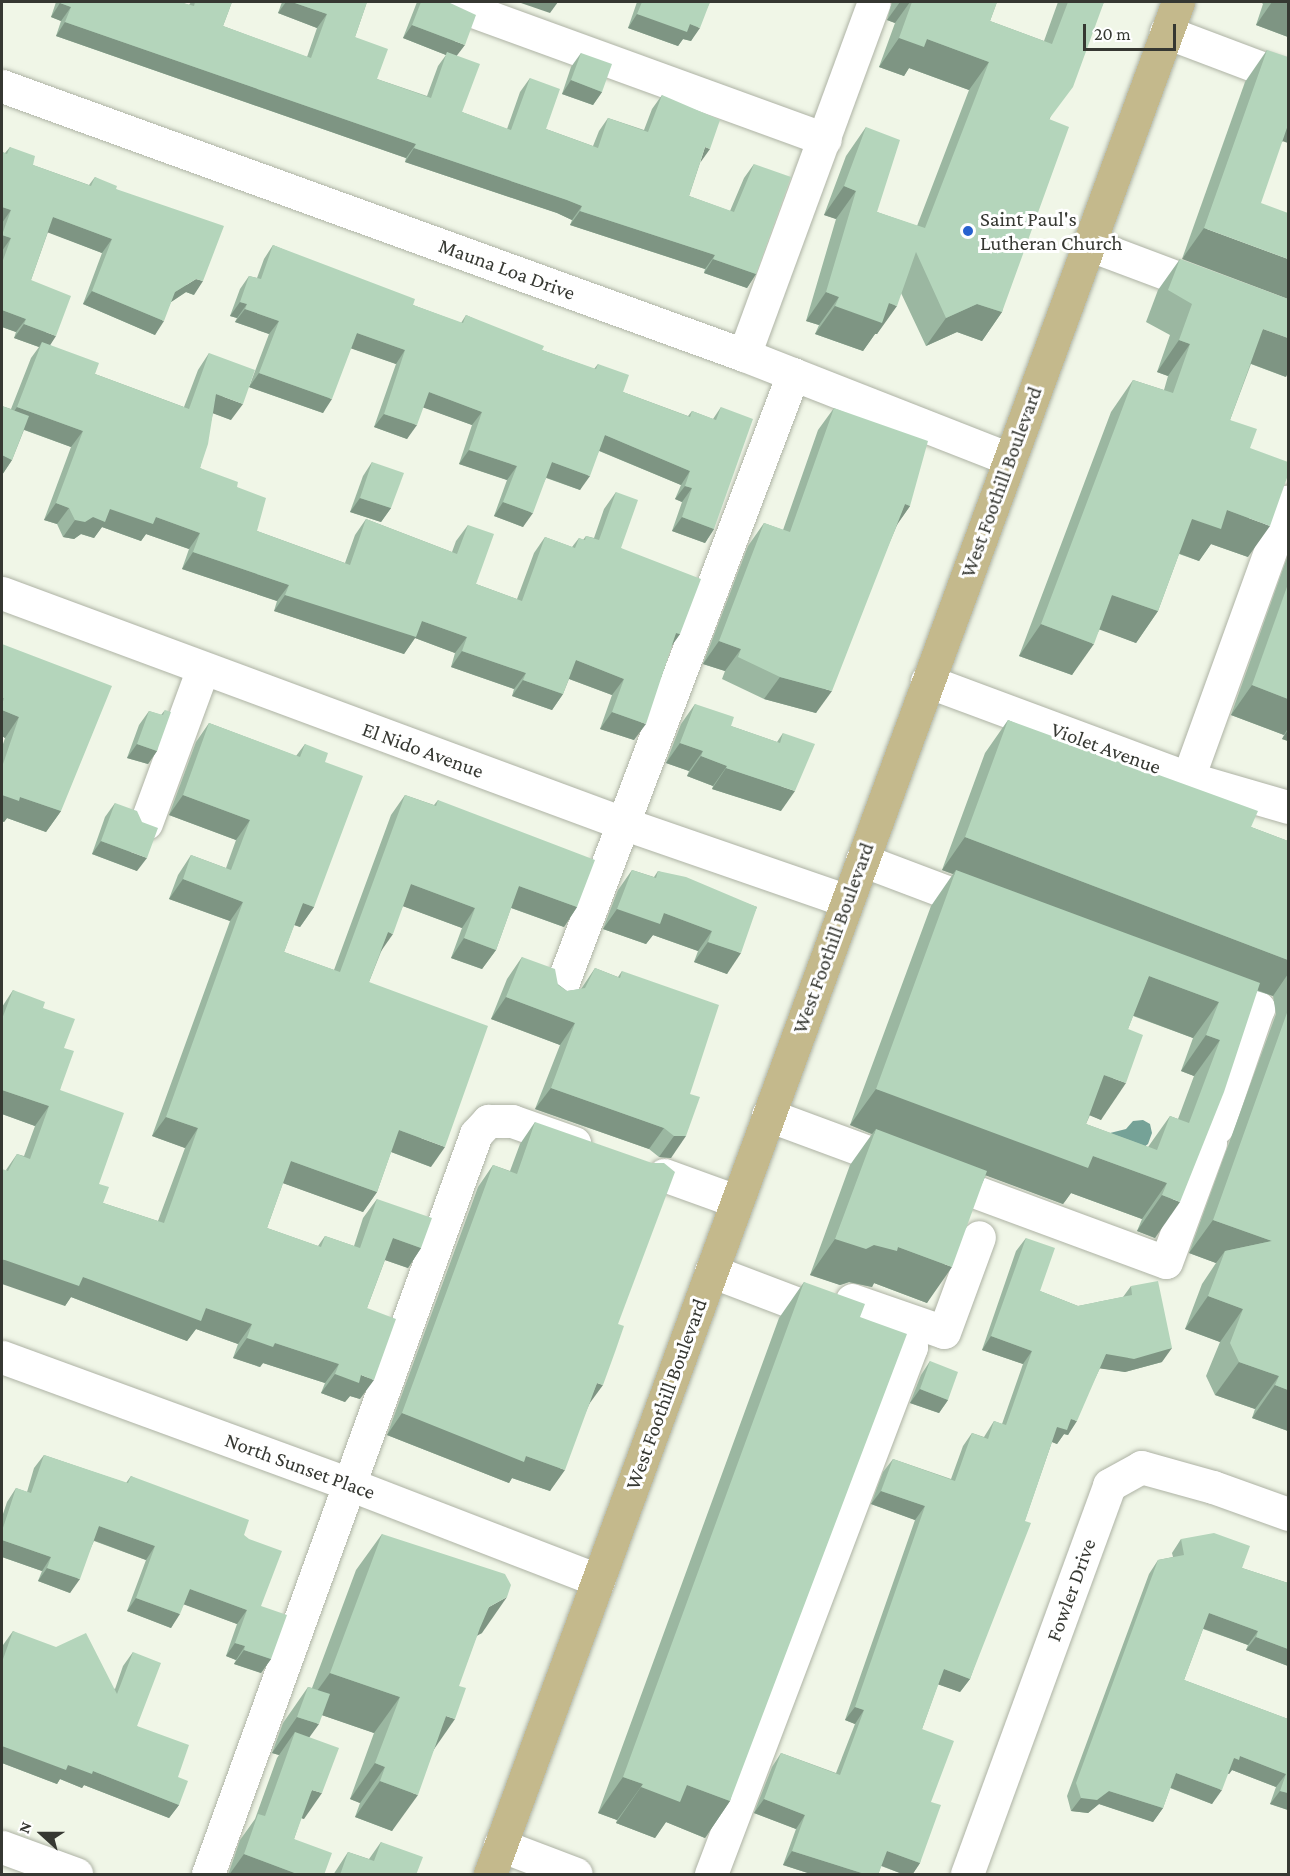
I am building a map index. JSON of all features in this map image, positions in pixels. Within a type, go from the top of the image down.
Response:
[{"type":"main road","name":"West Foothill Boulevard","points":[[495,1860],[1178,2]]},
{"type":"street","points":[[448,2],[825,139]]},
{"type":"street","points":[[744,355],[874,2]]},
{"type":"street","points":[[1166,32],[1288,78]]},
{"type":"street","name":"Mauna Loa Drive","points":[[2,86],[744,355],[1009,459]]},
{"type":"street","points":[[1088,244],[1288,319]]},
{"type":"street","points":[[558,995],[625,824],[793,374]]},
{"type":"street","points":[[1188,778],[1288,502]]},
{"type":"street","name":"El Nido Avenue","points":[[2,593],[625,824],[847,901]]},
{"type":"street","points":[[146,823],[203,668]]},
{"type":"street","name":"Violet Avenue","points":[[927,681],[1188,778],[1288,807]]},
{"type":"street","points":[[862,860],[1014,917]]},
{"type":"street","points":[[768,1115],[1166,1262],[1258,1008],[1181,979]]},
{"type":"street","points":[[208,1875],[476,1134],[488,1121],[512,1121],[599,1152]]},
{"type":"street","points":[[646,1168],[736,1202]]},
{"type":"street","points":[[714,1262],[944,1332],[979,1237]]},
{"type":"street","points":[[711,1875],[911,1347],[714,1262]]},
{"type":"street","name":"North Sunset Place","points":[[2,1357],[349,1484],[598,1580]]},
{"type":"street","name":"Fowler Drive","points":[[967,1875],[1109,1485],[1141,1467],[1213,1487],[1288,1514]]},
{"type":"street","points":[[2,1847],[76,1875]]},
{"type":"street","points":[[495,1860],[576,1875]]},
{"type":"water","points":[[1143,1120],[1150,1124],[1152,1133],[1148,1144],[1136,1153],[1106,1134],[1126,1129],[1133,1121]]},
{"type":"building","points":[[61,2],[180,2],[194,6],[195,2],[232,2],[223,26],[311,58],[327,14],[292,2],[367,2],[355,37],[388,49],[377,79],[431,98],[447,52],[480,64],[462,112],[511,130],[530,78],[560,89],[546,129],[598,148],[608,118],[648,132],[662,95],[720,120],[710,149],[705,147],[689,196],[734,212],[754,164],[791,177],[756,274],[713,259],[715,255],[580,211],[582,206],[567,200],[414,148],[416,144],[65,22],[71,7]]},
{"type":"building","points":[[421,2],[448,2],[476,15],[465,45],[412,25]]},
{"type":"building","points":[[642,2],[710,2],[700,28],[690,24],[687,32],[637,14]]},
{"type":"building","points":[[912,2],[997,2],[990,21],[1052,44],[1068,2],[1104,2],[1073,87],[1049,119],[1069,127],[1002,312],[977,304],[946,318],[916,252],[897,306],[889,303],[882,323],[835,306],[839,297],[826,292],[856,191],[844,186],[866,127],[900,140],[877,212],[925,228],[989,62],[927,39],[924,47],[899,38]]},
{"type":"building","points":[[1267,50],[1288,57],[1288,125],[1261,203],[1288,213],[1288,259],[1204,228]]},
{"type":"building","points":[[581,53],[612,64],[602,92],[571,80]]},
{"type":"building","points":[[10,147],[35,156],[33,165],[91,186],[95,177],[117,186],[116,189],[224,226],[203,281],[196,279],[175,292],[164,321],[92,291],[112,239],[53,217],[31,280],[71,296],[56,336],[24,324],[26,319],[2,310],[2,263],[11,238],[2,235],[11,210],[2,207],[2,152],[7,154]]},
{"type":"building","points":[[273,245],[415,299],[413,305],[463,323],[466,315],[544,346],[542,350],[596,369],[598,364],[629,375],[623,392],[690,417],[692,411],[716,420],[721,407],[753,419],[714,529],[682,517],[692,488],[685,486],[690,471],[605,435],[590,476],[552,462],[533,513],[503,502],[517,466],[469,450],[482,412],[429,392],[417,425],[384,414],[405,350],[357,333],[332,399],[259,373],[279,321],[245,309],[247,304],[240,302],[249,276],[261,279]]},
{"type":"building","points":[[1180,259],[1288,299],[1288,338],[1263,329],[1230,420],[1257,429],[1250,448],[1288,462],[1288,475],[1270,526],[1227,510],[1221,529],[1192,519],[1158,611],[1112,595],[1094,644],[1041,624],[1133,380],[1173,393],[1190,344],[1179,340],[1192,304],[1168,290]]},
{"type":"building","points":[[42,342],[99,363],[95,374],[189,409],[209,353],[255,370],[243,404],[216,394],[208,444],[200,468],[238,482],[237,487],[266,498],[257,531],[350,565],[366,519],[457,554],[468,525],[494,534],[476,584],[522,601],[545,537],[575,548],[579,538],[585,540],[586,536],[599,540],[616,492],[638,500],[621,548],[701,579],[680,634],[676,633],[646,724],[612,712],[624,679],[576,660],[563,694],[523,680],[526,673],[462,651],[467,637],[422,621],[416,637],[285,595],[289,585],[193,552],[200,533],[156,517],[153,524],[110,509],[105,522],[93,517],[85,522],[75,520],[69,508],[56,503],[83,431],[17,407]]},
{"type":"building","points":[[2,406],[29,416],[12,460],[2,455]]},
{"type":"building","points":[[834,408],[928,441],[910,506],[905,504],[832,691],[780,677],[738,657],[741,649],[719,641],[764,523],[790,532]]},
{"type":"building","points":[[372,462],[404,473],[391,508],[360,498]]},
{"type":"building","points":[[1288,584],[1288,699],[1252,685]]},
{"type":"building","points":[[2,644],[112,686],[61,811],[20,797],[19,801],[2,795],[2,763],[19,717],[2,710],[4,698],[2,698]]},
{"type":"building","points":[[695,704],[734,717],[731,726],[780,743],[783,733],[815,744],[795,791],[726,768],[727,766],[701,756],[703,751],[680,743]]},
{"type":"building","points":[[165,710],[171,712],[157,751],[137,744],[149,711],[163,715]]},
{"type":"building","points":[[1008,720],[1258,811],[1251,827],[1288,841],[1288,960],[965,837]]},
{"type":"building","points":[[209,723],[300,757],[305,744],[328,753],[325,762],[363,776],[314,907],[303,903],[284,952],[340,972],[405,795],[436,806],[438,800],[595,860],[577,907],[519,886],[496,950],[464,938],[475,908],[411,884],[393,934],[388,932],[369,982],[488,1026],[445,1147],[399,1130],[377,1192],[291,1161],[267,1228],[321,1247],[325,1236],[360,1248],[377,1199],[432,1218],[421,1248],[393,1238],[367,1308],[396,1319],[374,1380],[361,1375],[359,1383],[335,1374],[339,1364],[275,1343],[273,1347],[247,1338],[252,1324],[206,1308],[201,1321],[83,1277],[79,1286],[2,1259],[2,1169],[8,1171],[17,1154],[30,1159],[49,1106],[2,1090],[2,1019],[13,990],[45,1002],[43,1008],[75,1019],[64,1048],[74,1051],[60,1090],[124,1113],[99,1184],[109,1187],[103,1203],[164,1223],[198,1128],[166,1117],[243,902],[183,879],[191,855],[231,870],[250,820],[183,795]]},
{"type":"building","points":[[115,803],[137,811],[142,822],[158,828],[147,858],[101,841]]},
{"type":"building","points":[[632,870],[656,878],[658,871],[686,877],[757,907],[741,953],[708,942],[712,931],[664,913],[660,924],[617,909]]},
{"type":"building","points":[[956,870],[1260,983],[1224,1092],[1180,1202],[1162,1195],[1167,1183],[1093,1156],[1088,1168],[876,1089]],"holes":[[[1149,976],[1219,1002],[1206,1035],[1220,1040],[1189,1123],[1170,1116],[1157,1150],[1086,1124],[1104,1075],[1126,1083],[1143,1035],[1128,1029]]]},
{"type":"building","points":[[522,957],[555,969],[558,985],[567,991],[585,988],[595,968],[620,978],[622,971],[719,1005],[690,1094],[700,1097],[686,1136],[674,1136],[664,1128],[551,1088],[575,1023],[506,997]]},
{"type":"building","points":[[1288,1010],[1288,1390],[1275,1385],[1279,1376],[1239,1362],[1230,1343],[1243,1309],[1208,1296],[1225,1251],[1272,1241],[1213,1220]]},
{"type":"building","points":[[535,1122],[652,1163],[664,1163],[675,1172],[618,1324],[624,1326],[603,1385],[597,1383],[565,1470],[526,1456],[524,1462],[402,1413],[493,1165],[517,1174]]},
{"type":"building","points":[[876,1129],[987,1171],[952,1267],[898,1247],[897,1251],[874,1245],[866,1249],[835,1239]]},
{"type":"building","points":[[1026,1238],[1055,1248],[1040,1291],[1078,1306],[1132,1295],[1131,1286],[1158,1281],[1172,1348],[1134,1359],[1106,1354],[1077,1421],[1071,1419],[1067,1430],[1057,1427],[1025,1521],[1031,1523],[970,1679],[944,1669],[922,1729],[954,1741],[931,1802],[941,1805],[920,1863],[887,1851],[878,1875],[868,1875],[792,1851],[805,1815],[764,1799],[781,1753],[840,1775],[864,1710],[855,1707],[925,1506],[881,1491],[893,1459],[955,1481],[972,1433],[988,1439],[994,1421],[1006,1425],[1032,1351],[991,1336]]},
{"type":"building","points":[[804,1282],[865,1304],[860,1317],[907,1334],[730,1801],[687,1785],[680,1802],[641,1787],[643,1784],[623,1777]]},
{"type":"building","points":[[930,1361],[958,1372],[948,1400],[920,1389]]},
{"type":"building","points":[[44,1455],[128,1483],[131,1476],[249,1520],[244,1535],[282,1551],[261,1606],[287,1615],[271,1659],[244,1650],[245,1646],[235,1643],[247,1610],[190,1589],[180,1614],[136,1598],[155,1546],[99,1526],[80,1579],[47,1568],[51,1557],[2,1540],[2,1531],[16,1488],[31,1493]]},
{"type":"building","points":[[1214,1533],[1250,1546],[1242,1568],[1288,1583],[1288,1649],[1256,1637],[1258,1631],[1209,1613],[1184,1680],[1288,1719],[1288,1793],[1280,1791],[1286,1774],[1240,1756],[1239,1760],[1234,1758],[1222,1790],[1176,1773],[1163,1808],[1109,1791],[1097,1800],[1081,1798],[1076,1783],[1158,1560],[1184,1555],[1181,1539]]},
{"type":"building","points":[[382,1534],[505,1574],[511,1585],[507,1597],[489,1607],[459,1686],[466,1688],[455,1719],[446,1716],[418,1795],[380,1781],[385,1767],[375,1763],[400,1697],[330,1673]]},
{"type":"building","points":[[13,1631],[56,1647],[86,1633],[117,1694],[133,1652],[161,1663],[137,1726],[189,1745],[178,1777],[188,1781],[179,1805],[93,1771],[92,1774],[68,1765],[66,1770],[2,1746],[2,1662]]},
{"type":"building","points":[[308,1687],[330,1694],[319,1724],[297,1717]]},
{"type":"building","points":[[295,1732],[339,1748],[322,1793],[312,1790],[294,1839],[332,1853],[324,1875],[300,1875],[244,1854],[258,1814],[265,1816]]},
{"type":"building","points":[[381,1842],[423,1857],[416,1875],[340,1875],[348,1852],[374,1861]]},
{"type":"place","name":"Saint Paul's Lutheran Church","points":[[968,231]]}]
